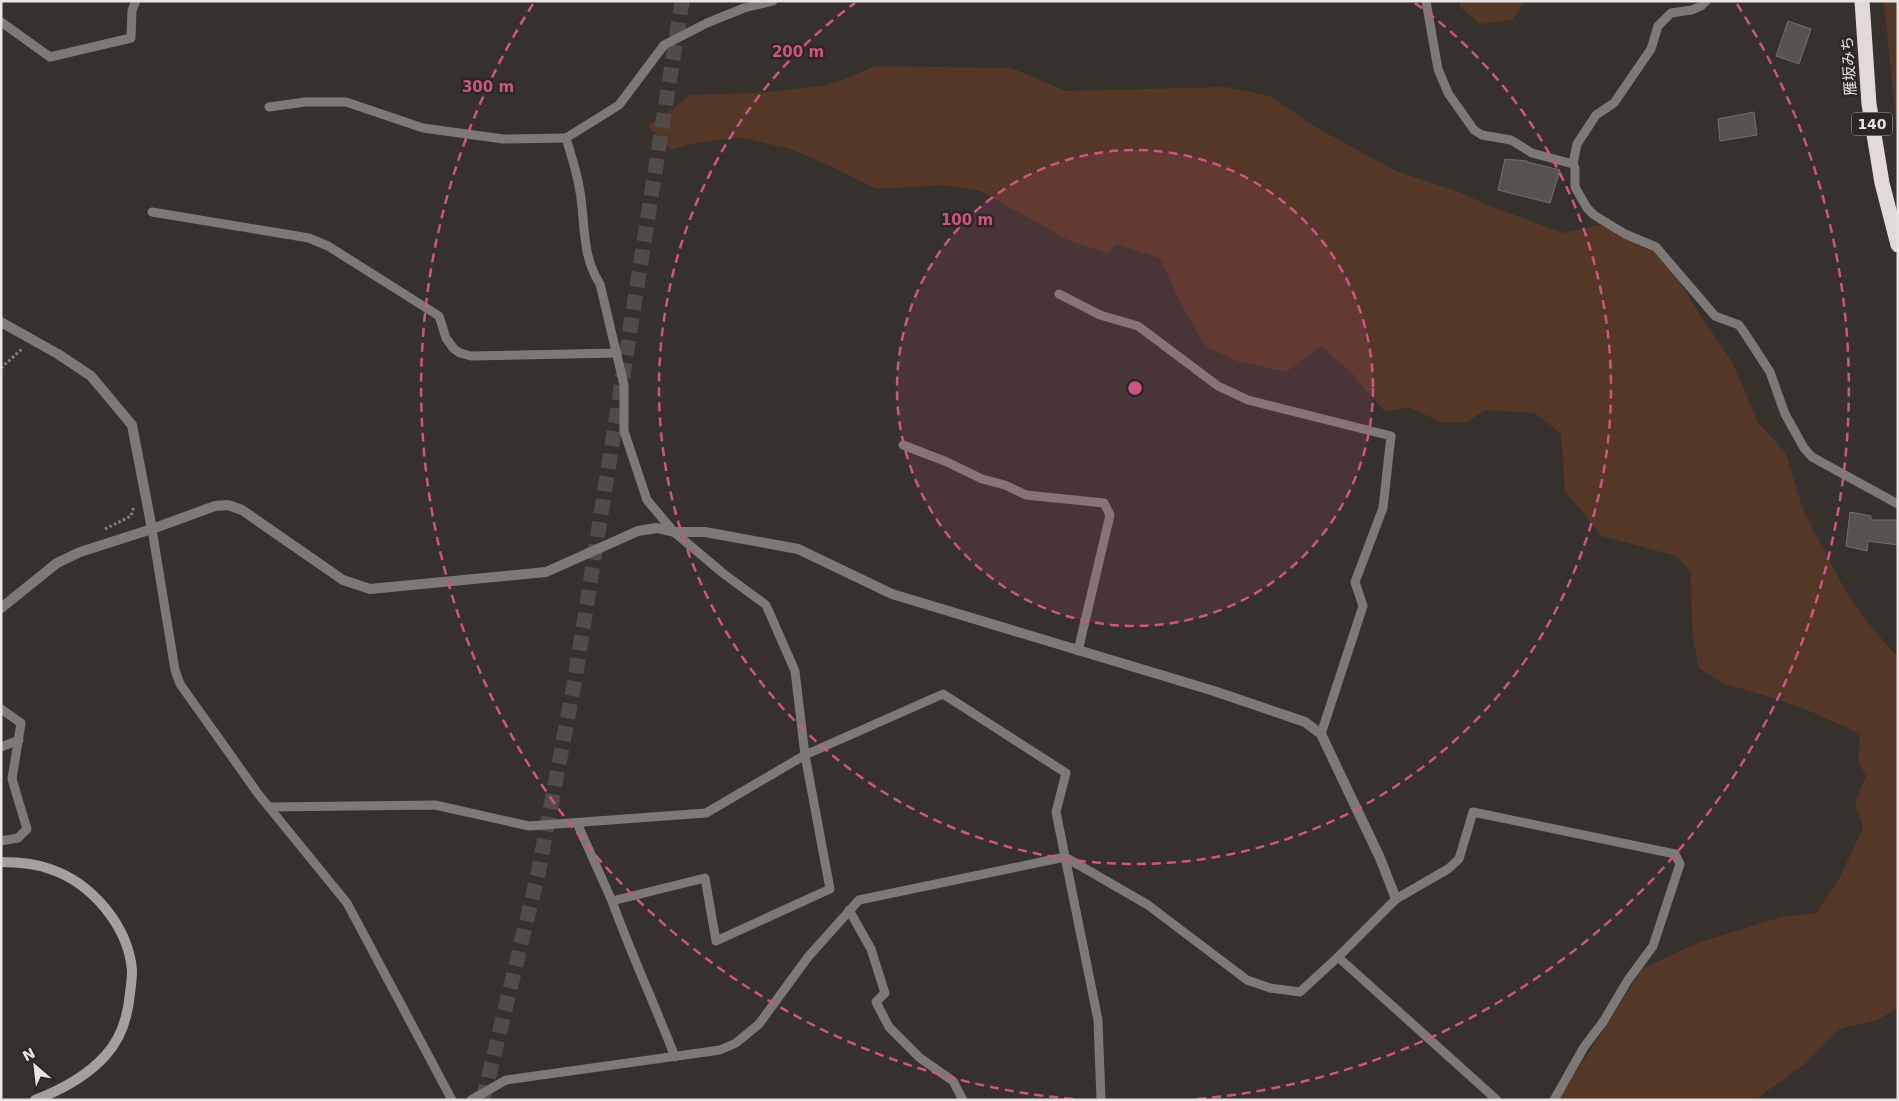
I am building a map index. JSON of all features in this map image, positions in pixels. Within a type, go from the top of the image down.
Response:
[{"type":"highway","name":"雁坂みち","points":[[1862,1],[1869,104],[1882,183],[1898,245]]},
{"type":"street","points":[[1,322],[58,354],[91,376],[132,425],[152,529]]},
{"type":"street","points":[[1,608],[57,563],[80,552],[215,506],[228,505],[242,510],[343,580],[370,589],[546,572],[638,531],[657,528],[674,532],[706,532],[798,549],[892,594],[1214,691],[1306,722],[1321,734],[1380,858],[1396,899]]},
{"type":"street","points":[[1,862],[26,862],[51,869],[70,878],[93,895],[111,915],[124,937],[132,970],[129,1007],[123,1028],[106,1055],[84,1075],[57,1091],[35,1100]]},
{"type":"lane","points":[[1,22],[50,57],[131,38],[132,10],[136,1]]},
{"type":"lane","points":[[268,107],[305,102],[346,102],[422,128],[503,139],[566,138],[619,105],[664,45],[707,23],[744,8],[773,1]]},
{"type":"lane","points":[[1426,1],[1441,77],[1448,93],[1474,130],[1482,135],[1511,140],[1532,153],[1574,166]]},
{"type":"lane","points":[[1706,1],[1701,6],[1692,10],[1670,13],[1658,26],[1651,49],[1614,103],[1596,115],[1577,144],[1574,166],[1575,187],[1587,208],[1594,215],[1625,234],[1656,247],[1715,316],[1739,325],[1770,372],[1785,414],[1804,448],[1812,457],[1898,504]]},
{"type":"lane","points":[[566,138],[580,187],[583,230],[593,273],[600,284],[624,385],[624,431],[647,500],[674,532],[724,574],[766,605],[795,671],[805,755],[830,889],[716,941],[705,878],[612,901]]},
{"type":"lane","points":[[152,212],[309,238],[328,246],[439,316],[446,338],[454,349],[460,353],[471,356],[616,353]]},
{"type":"lane","points":[[1058,294],[1100,315],[1138,326],[1218,386],[1248,400],[1391,436],[1383,508],[1355,582],[1363,606],[1321,734]]},
{"type":"lane","points":[[903,445],[947,462],[982,479],[1005,485],[1026,495],[1104,503],[1110,515],[1078,651]]},
{"type":"lane","points":[[152,529],[175,670],[180,684],[259,795],[347,904],[452,1100]]},
{"type":"lane","points":[[270,807],[435,805],[529,826],[706,813],[805,755],[943,694],[1066,773],[1056,812],[1098,1020],[1101,1100]]},
{"type":"lane","points":[[1,709],[21,723],[12,779],[27,830],[18,838],[1,841]]},
{"type":"lane","points":[[1,747],[19,740]]},
{"type":"lane","points":[[471,1100],[506,1080],[720,1050],[736,1043],[759,1024],[808,957],[859,900],[1065,857],[1148,905],[1247,980],[1270,988],[1300,992],[1396,899],[1448,870],[1459,859],[1473,812],[1675,854],[1680,864],[1653,946],[1628,980],[1603,1022],[1584,1047],[1554,1100]]},
{"type":"lane","points":[[577,823],[612,901],[632,955],[675,1057]]},
{"type":"lane","points":[[849,910],[871,949],[885,993],[876,1002],[888,1027],[920,1058],[952,1081],[963,1100]]},
{"type":"lane","points":[[1338,957],[1497,1100]]},
{"type":"path","points":[[1,368],[25,346],[17,342]]},
{"type":"path","points":[[97,533],[130,516],[134,499]]},
{"type":"shaded area","points":[[1460,1],[1525,1],[1512,20],[1480,24],[1460,7]]},
{"type":"shaded area","points":[[1884,1],[1898,1],[1898,136],[1897,131]]},
{"type":"shaded area","points":[[875,66],[1011,68],[1066,91],[1226,87],[1270,96],[1317,128],[1396,171],[1456,191],[1490,206],[1563,233],[1609,223],[1661,252],[1731,360],[1759,424],[1786,453],[1803,510],[1846,592],[1870,626],[1898,657],[1898,1007],[1878,1020],[1839,1029],[1806,1063],[1755,1100],[1556,1100],[1598,1039],[1642,969],[1697,943],[1782,917],[1816,913],[1839,879],[1863,828],[1855,802],[1866,776],[1858,761],[1860,734],[1812,712],[1774,698],[1722,683],[1699,668],[1693,639],[1690,571],[1676,556],[1602,536],[1565,491],[1561,434],[1535,413],[1484,410],[1466,423],[1441,422],[1408,407],[1385,412],[1351,372],[1321,346],[1286,372],[1237,361],[1205,346],[1182,306],[1160,258],[1116,244],[1108,253],[1072,242],[980,191],[946,185],[876,189],[791,149],[740,137],[691,144],[671,150],[648,126],[691,95],[757,93],[823,86],[848,78]]},
{"type":"building","points":[[1788,21],[1811,29],[1799,64],[1776,56]]},
{"type":"building","points":[[1754,112],[1757,135],[1720,141],[1718,119]]},
{"type":"building","points":[[1505,159],[1527,161],[1560,170],[1550,203],[1498,190]]},
{"type":"building","points":[[1850,512],[1871,516],[1871,520],[1898,520],[1898,545],[1868,541],[1867,551],[1846,546]]},
{"type":"tunnel","points":[[483,1100],[538,874],[575,679],[682,1]]}]
